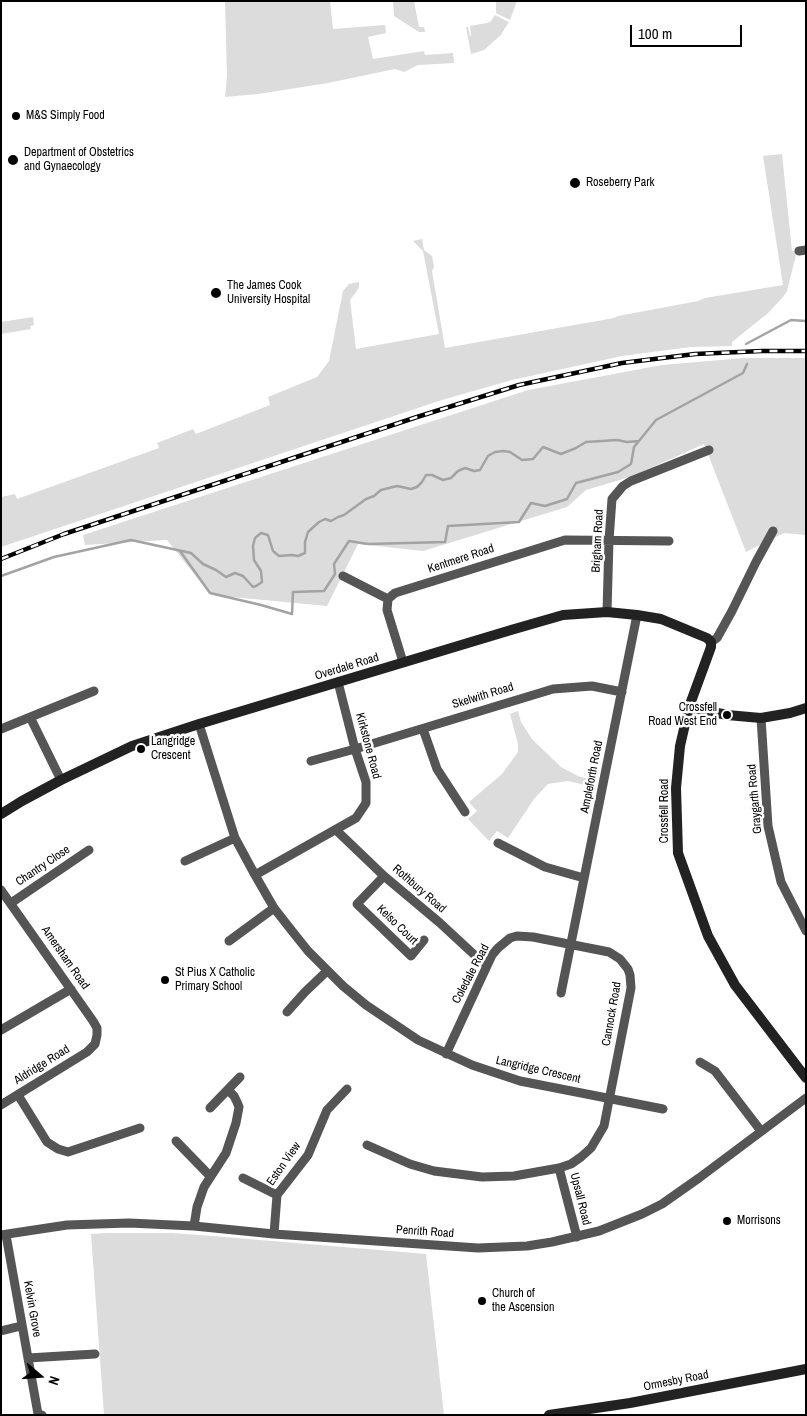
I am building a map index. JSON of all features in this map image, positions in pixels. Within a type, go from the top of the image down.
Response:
[{"type":"street","name":"Brigham Road","points":[[608,612],[609,540],[612,499],[623,486],[709,450]]},
{"type":"street","name":"Crossfell Road","points":[[773,531],[718,638],[711,642],[710,651],[689,707],[680,746],[676,788],[678,853],[708,936],[735,985],[806,1078]]},
{"type":"street","name":"Kentmere Road","points":[[388,599],[395,593],[566,540],[669,541]]},
{"type":"street","points":[[343,576],[388,599],[387,610],[403,662]]},
{"type":"street","name":"Overdale Road","points":[[1,814],[61,780],[132,746],[199,724],[563,615],[608,612],[661,619],[702,636],[711,642]]},
{"type":"street","name":"Ampleforth Road","points":[[561,993],[637,615]]},
{"type":"street","name":"Kirkstone Road","points":[[255,876],[356,818],[366,803],[366,782],[355,749],[338,682]]},
{"type":"street","name":"Skelwith Road","points":[[311,761],[553,689],[592,686],[622,692]]},
{"type":"street","points":[[1,729],[94,691]]},
{"type":"street","points":[[689,707],[727,715],[761,718],[806,708]]},
{"type":"street","points":[[30,717],[61,780]]},
{"type":"street","name":"Graygarth Road","points":[[761,718],[768,826],[781,882],[806,931]]},
{"type":"street","name":"Langridge Crescent","points":[[199,724],[235,838],[255,876],[274,908],[292,931],[327,971],[343,986],[366,1005],[418,1040],[472,1065],[520,1081],[663,1109]]},
{"type":"street","points":[[423,728],[437,769],[465,812]]},
{"type":"street","name":"Rothbury Road","points":[[336,830],[384,876],[487,965]]},
{"type":"street","points":[[184,862],[235,838]]},
{"type":"street","points":[[498,843],[545,867],[584,878]]},
{"type":"street","name":"Chantry Close","points":[[11,903],[90,850]]},
{"type":"street","name":"Kelso Court","points":[[384,876],[358,904],[411,956],[424,940]]},
{"type":"street","name":"Amersham Road","points":[[1,890],[93,1021],[98,1035],[95,1044]]},
{"type":"street","points":[[228,941],[274,908]]},
{"type":"street","name":"Coledale Road","points":[[446,1054],[487,965],[498,948],[510,938],[517,936],[571,944]]},
{"type":"street","name":"Cannock Road","points":[[367,1145],[410,1164],[434,1171],[482,1177],[514,1176],[559,1168],[570,1164],[592,1148],[604,1126],[632,988],[630,975],[616,955],[602,950],[571,944]]},
{"type":"street","points":[[288,1012],[327,971]]},
{"type":"street","points":[[1,1030],[71,989]]},
{"type":"street","name":"Aldridge Road","points":[[1,1105],[87,1052],[95,1044]]},
{"type":"street","points":[[700,1062],[715,1071],[760,1131]]},
{"type":"street","points":[[210,1108],[240,1077]]},
{"type":"street","name":"Eston View","points":[[274,1234],[277,1195],[308,1155],[327,1110],[347,1089]]},
{"type":"street","points":[[194,1226],[200,1197],[210,1176],[226,1153],[236,1123],[237,1102],[228,1090]]},
{"type":"street","points":[[18,1095],[47,1142],[58,1149],[68,1152],[140,1128]]},
{"type":"street","name":"Penrith Road","points":[[4,1235],[66,1225],[129,1223],[194,1226],[274,1234],[478,1248],[527,1246],[552,1242],[599,1231],[662,1204],[806,1098]]},
{"type":"street","points":[[176,1141],[210,1176]]},
{"type":"street","name":"Upsall Road","points":[[559,1168],[576,1236]]},
{"type":"street","points":[[243,1178],[277,1195]]},
{"type":"street","name":"Kelvin Grove","points":[[4,1235],[38,1414],[42,1415]]},
{"type":"street","points":[[1,1331],[21,1326]]},
{"type":"street","points":[[28,1358],[95,1354]]},
{"type":"street","name":"Ormesby Road","points":[[549,1415],[575,1413],[806,1369]]},
{"type":"shaded area","points":[[225,1],[330,1],[333,29],[385,25],[386,33],[368,37],[373,59],[424,51],[425,55],[453,53],[454,63],[418,65],[404,72],[395,69],[328,83],[225,97],[227,76]]},
{"type":"shaded area","points":[[393,1],[414,1],[419,27],[424,27],[425,32],[419,32],[394,16]]},
{"type":"shaded area","points":[[517,1],[510,20],[496,13],[496,2]]},
{"type":"shaded area","points":[[495,15],[509,22],[500,36],[484,50],[471,54],[466,27],[468,27],[471,36],[470,26],[487,23]]},
{"type":"shaded area","points":[[782,154],[792,251],[797,251],[787,291],[768,313],[732,342],[732,346],[691,347],[622,356],[512,380],[442,400],[1,547],[1,497],[15,494],[17,499],[159,448],[157,443],[193,429],[196,434],[270,405],[268,397],[317,377],[329,361],[343,291],[349,284],[359,282],[359,287],[350,300],[356,349],[439,334],[423,251],[413,241],[422,239],[424,250],[432,256],[434,267],[432,271],[445,348],[614,318],[705,298],[783,285],[763,156]]},
{"type":"shaded area","points":[[33,317],[34,325],[30,326],[31,329],[1,334],[1,322]]},
{"type":"shaded area","points":[[744,358],[806,358],[806,535],[784,533],[746,552],[704,444],[633,476],[586,490],[567,507],[423,551],[358,544],[327,606],[211,595],[167,540],[85,545],[83,535],[528,390],[662,365]]},
{"type":"shaded area","points":[[518,711],[521,722],[532,739],[561,767],[580,777],[591,779],[589,786],[568,781],[548,784],[534,799],[508,838],[497,831],[489,841],[468,819],[477,811],[469,802],[502,774],[518,752],[518,744],[510,714]]},
{"type":"shaded area","points":[[172,1233],[426,1254],[444,1415],[104,1415],[91,1234]]},
{"type":"waterway","points":[[746,344],[791,320],[806,321]]},
{"type":"waterway","points":[[180,551],[210,593],[292,614],[293,592],[324,591],[335,574],[334,564],[349,541],[368,544],[445,542],[448,526],[519,522],[531,503],[545,506],[567,499],[576,483],[618,472],[631,464],[634,447],[656,420],[743,373],[747,364]]},
{"type":"waterway","points":[[1,576],[54,557],[131,540],[191,553],[203,564],[226,577],[235,573],[243,576],[253,587],[262,582],[261,571],[254,560],[253,546],[255,538],[261,533],[268,535],[273,551],[279,556],[298,556],[305,553],[305,542],[308,532],[319,522],[325,519],[331,521],[344,515],[381,490],[397,486],[411,489],[417,487],[426,475],[432,475],[443,480],[451,478],[458,471],[465,468],[474,471],[480,470],[488,456],[495,452],[510,452],[522,460],[533,459],[543,447],[561,454],[586,442],[639,441]]},
{"type":"railway","points":[[1,559],[64,534],[519,385],[622,363],[695,354],[806,351]]},
{"type":"place","name":"M&S Simply Food","points":[[16,116]]},
{"type":"place","name":"Department of Obstetrics and Gynaecology","points":[[13,160]]},
{"type":"place","name":"Roseberry Park","points":[[575,183]]},
{"type":"place","name":"The James Cook University Hospital","points":[[216,293]]},
{"type":"place","name":"Crossfell Road West End","points":[[727,715]]},
{"type":"place","name":"Langridge Crescent","points":[[141,749]]},
{"type":"place","name":"St Pius X Catholic Primary School","points":[[165,980]]},
{"type":"place","name":"Morrisons","points":[[727,1221]]},
{"type":"place","name":"Church of the Ascension","points":[[482,1301]]}]
